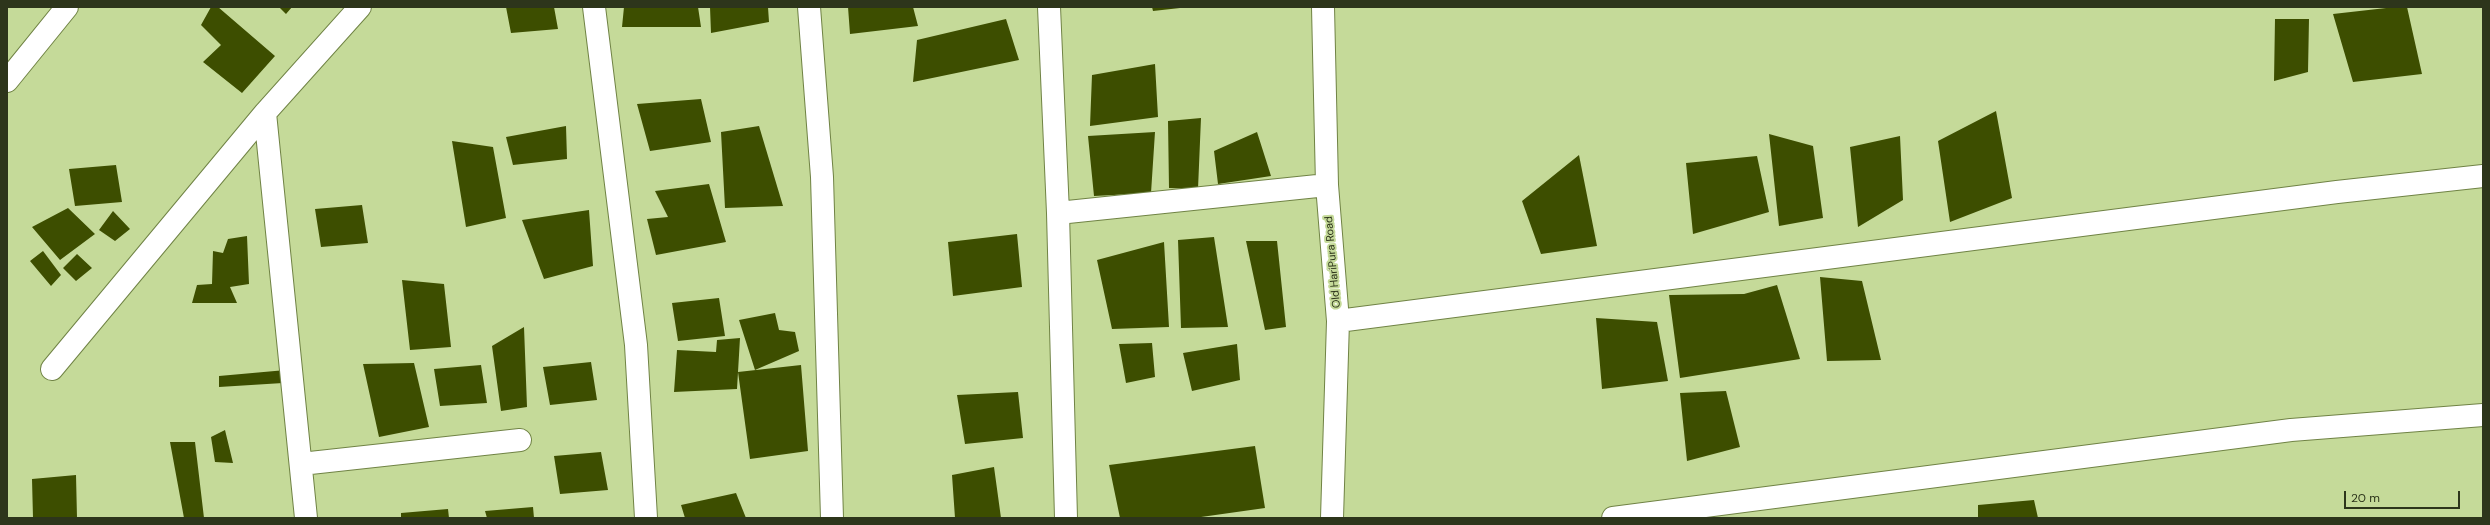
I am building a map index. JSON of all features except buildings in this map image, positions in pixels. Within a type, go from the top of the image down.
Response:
[{"type":"street","points":[[7,81],[67,7]]},
{"type":"street","points":[[52,369],[265,113],[360,7]]},
{"type":"street","points":[[594,7],[636,345],[646,518]]},
{"type":"street","points":[[809,7],[822,177],[832,518]]},
{"type":"street","points":[[1049,7],[1058,213],[1066,518]]},
{"type":"street","name":"Old HariPura Road","points":[[1323,7],[1327,185],[1338,322],[1332,518]]},
{"type":"street","points":[[265,113],[306,518]]},
{"type":"street","points":[[1338,322],[2298,197],[2483,176]]},
{"type":"street","points":[[1058,213],[1327,185]]},
{"type":"street","points":[[1613,518],[2291,430],[2483,416]]},
{"type":"street","points":[[301,464],[520,440]]}]
